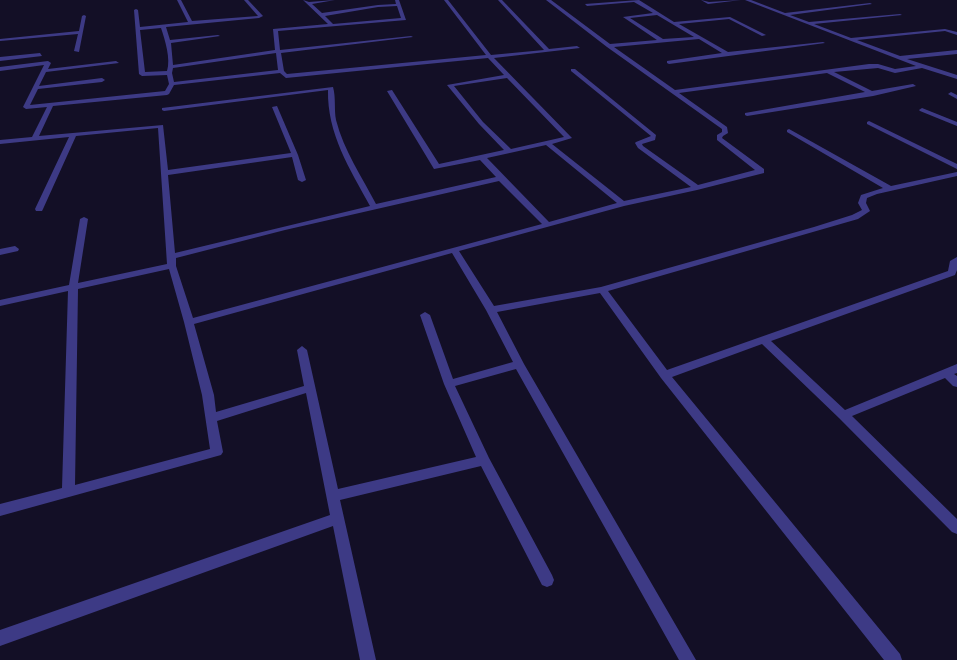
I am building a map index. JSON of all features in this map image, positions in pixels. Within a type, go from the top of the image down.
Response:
[{"type":"street","points":[[179,0],[191,23]]},
{"type":"street","points":[[138,29],[259,18],[261,16],[259,13],[247,0]]},
{"type":"street","points":[[306,2],[333,0]]},
{"type":"street","points":[[390,91],[437,167],[569,138],[490,57],[446,0]]},
{"type":"street","points":[[500,0],[548,51]]},
{"type":"street","points":[[189,322],[623,204],[697,188],[762,171],[719,139],[720,135],[725,133],[725,128],[609,46],[548,0]]},
{"type":"street","points":[[587,5],[635,0],[727,54]]},
{"type":"street","points":[[703,0],[708,2],[739,0]]},
{"type":"street","points":[[746,0],[900,58],[957,77]]},
{"type":"street","points":[[306,2],[332,25]]},
{"type":"street","points":[[321,15],[398,2],[404,19],[275,30],[280,51],[281,71],[286,76],[577,48]]},
{"type":"street","points":[[784,14],[870,4]]},
{"type":"street","points":[[846,7],[872,17]]},
{"type":"street","points":[[136,10],[142,74],[280,51],[411,37]]},
{"type":"street","points":[[659,14],[625,17],[662,41]]},
{"type":"street","points":[[807,23],[900,15]]},
{"type":"street","points":[[77,51],[84,16]]},
{"type":"street","points":[[674,23],[730,18],[764,35]]},
{"type":"street","points":[[0,510],[216,452],[208,395],[172,261],[164,173],[162,117],[167,93],[172,84],[168,42],[163,26]]},
{"type":"street","points":[[850,39],[946,30],[957,34]]},
{"type":"street","points":[[2,42],[81,32]]},
{"type":"street","points":[[168,42],[218,36]]},
{"type":"street","points":[[609,46],[699,38]]},
{"type":"street","points":[[668,62],[823,43]]},
{"type":"street","points":[[900,58],[957,52]]},
{"type":"street","points":[[0,59],[40,55]]},
{"type":"street","points":[[0,69],[48,63],[26,107],[167,93]]},
{"type":"street","points":[[43,71],[116,63]]},
{"type":"street","points":[[675,92],[827,71],[878,66],[895,71],[922,66]]},
{"type":"street","points":[[573,70],[654,136],[653,139],[638,143],[640,148],[697,188]]},
{"type":"street","points":[[172,84],[281,71]]},
{"type":"street","points":[[827,71],[874,94]]},
{"type":"street","points":[[508,76],[450,85],[481,123],[509,151]]},
{"type":"street","points":[[35,88],[102,80]]},
{"type":"street","points":[[747,114],[874,94],[913,86]]},
{"type":"street","points":[[0,142],[72,135],[162,117],[331,88],[331,102],[336,134],[374,207]]},
{"type":"street","points":[[35,138],[51,104]]},
{"type":"street","points":[[275,107],[295,155],[302,180]]},
{"type":"street","points":[[922,110],[957,124]]},
{"type":"street","points":[[869,123],[957,167]]},
{"type":"street","points":[[789,131],[889,188]]},
{"type":"street","points":[[39,210],[72,135]]},
{"type":"street","points":[[547,143],[623,204]]},
{"type":"street","points":[[164,173],[295,155]]},
{"type":"street","points":[[482,157],[548,225]]},
{"type":"street","points":[[491,310],[602,290],[845,220],[866,210],[862,203],[864,196],[889,188],[957,174]]},
{"type":"street","points":[[0,303],[73,288],[374,207],[501,178]]},
{"type":"street","points":[[68,492],[73,288],[84,219]]},
{"type":"street","points":[[0,252],[15,249]]},
{"type":"street","points":[[454,250],[491,310],[519,364],[688,660]]},
{"type":"street","points":[[666,375],[952,273],[954,262],[957,260]]},
{"type":"street","points":[[602,290],[666,375],[894,660]]},
{"type":"street","points":[[425,315],[449,384],[484,460],[547,580]]},
{"type":"street","points":[[763,340],[843,415],[957,528]]},
{"type":"street","points":[[302,350],[368,660]]},
{"type":"street","points":[[449,384],[519,364]]},
{"type":"street","points":[[843,415],[952,371],[957,383]]},
{"type":"street","points":[[211,418],[310,388]]},
{"type":"street","points":[[333,496],[484,460]]},
{"type":"street","points":[[0,638],[338,518]]}]
